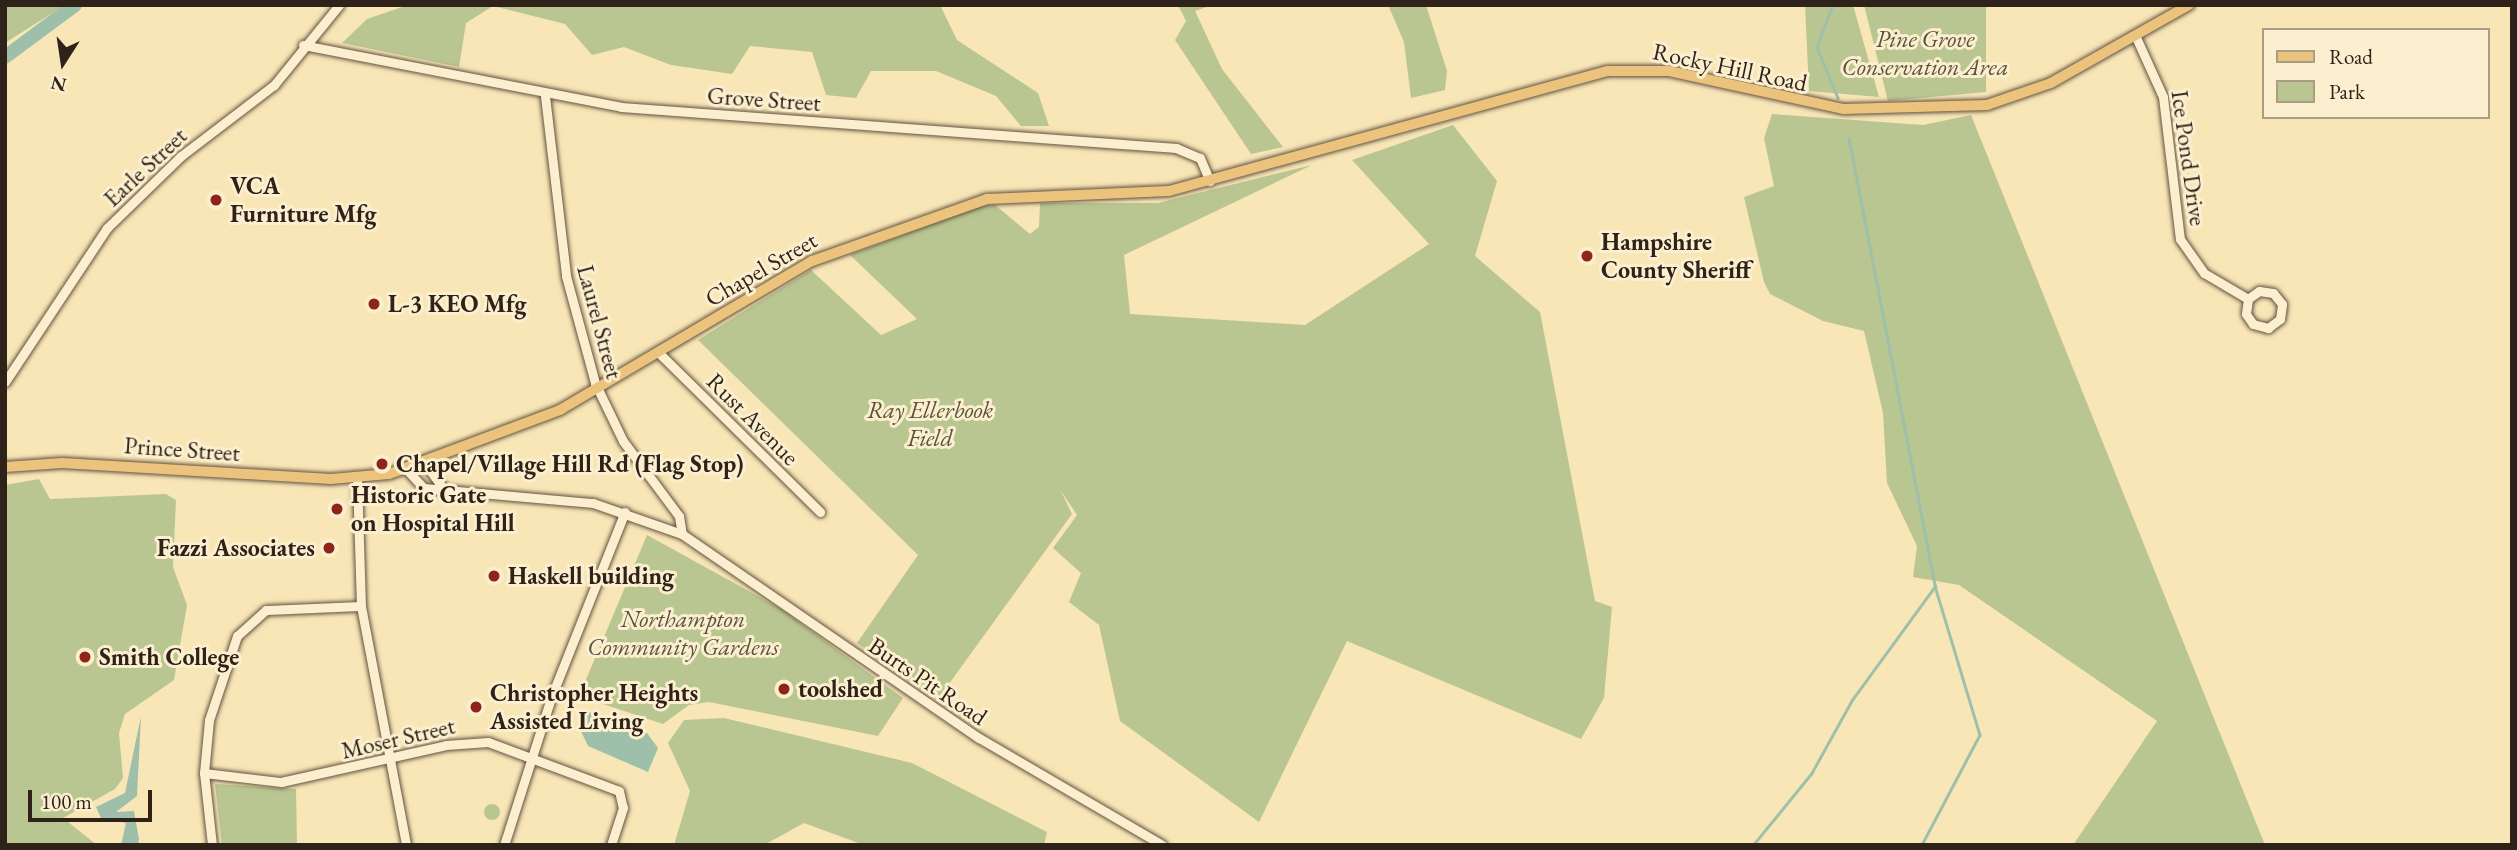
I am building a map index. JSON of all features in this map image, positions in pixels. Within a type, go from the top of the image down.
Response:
[{"type":"main road","name":"Rocky Hill Road","points":[[1210,181],[1608,71],[1669,71],[1821,107],[1939,110],[2025,95],[2189,5]]},
{"type":"main road","name":"Chapel Street","points":[[356,479],[406,469],[530,424],[597,391],[812,261],[974,202],[1025,193],[1157,192],[1210,181]]},
{"type":"main road","name":"Prince Street","points":[[5,467],[62,463],[356,479]]},
{"type":"street","name":"Earle Street","points":[[5,383],[107,229],[181,156],[274,85],[303,45],[339,5]]},
{"type":"street","name":"Ice Pond Drive","points":[[2135,36],[2163,97],[2180,239],[2204,273],[2248,299]]},
{"type":"street","name":"Grove Street","points":[[303,45],[545,96],[687,113],[1176,148],[1200,158],[1210,181]]},
{"type":"street","name":"Laurel Street","points":[[545,96],[566,276],[597,391],[662,495],[679,516],[682,534]]},
{"type":"street","points":[[2259,291],[2273,293],[2282,304],[2280,319],[2267,327],[2253,324],[2245,311],[2248,299],[2259,291]]},
{"type":"street","name":"Rust Avenue","points":[[660,354],[820,512]]},
{"type":"street","points":[[424,462],[443,488]]},
{"type":"street","points":[[406,469],[415,484],[625,512],[682,534]]},
{"type":"street","points":[[356,479],[361,606],[387,761],[406,845]]},
{"type":"street","points":[[503,845],[625,512]]},
{"type":"street","name":"Burts Pit Road","points":[[682,534],[979,738],[1162,845]]},
{"type":"street","points":[[212,845],[204,773],[217,688],[247,622],[285,607],[361,606]]},
{"type":"street","name":"Moser Street","points":[[204,773],[281,782],[475,741],[534,757],[619,791],[624,804],[611,845]]},
{"type":"green space","points":[[5,5],[65,5],[5,43]]},
{"type":"green space","points":[[408,5],[940,5],[957,40],[1038,93],[1049,126],[1021,126],[996,96],[936,71],[871,71],[856,98],[826,95],[812,52],[750,46],[732,74],[671,65],[624,47],[592,55],[565,24],[493,6],[466,23],[459,67],[342,43],[367,19]]},
{"type":"green space","points":[[1178,5],[1212,5],[1195,11],[1222,69],[1283,147],[1251,154],[1175,40],[1186,21]]},
{"type":"green space","points":[[1388,5],[1426,5],[1447,71],[1445,90],[1411,98],[1404,42]]},
{"type":"green space","points":[[1805,5],[1853,5],[1879,97],[1809,91]]},
{"type":"green space","name":"Pine Grove Conservation Area","points":[[1864,5],[1986,5],[1986,92],[1888,101]]},
{"type":"green space","points":[[1772,114],[1923,125],[1971,115],[2265,845],[2073,845],[2157,721],[1959,585],[1913,577],[1917,546],[1887,483],[1883,413],[1864,331],[1823,321],[1770,294],[1764,282],[1744,197],[1774,186],[1764,138]]},
{"type":"green space","name":"Ray Ellerbook Field","points":[[1453,125],[1497,181],[1475,256],[1540,312],[1595,601],[1612,607],[1604,698],[1581,739],[1347,641],[1259,822],[1120,721],[1099,625],[1069,602],[1081,573],[1053,548],[1077,515],[1061,491],[1072,514],[938,699],[857,643],[918,555],[698,340],[811,270],[881,335],[917,319],[850,255],[980,206],[995,205],[1030,234],[1039,227],[1040,203],[1158,203],[1312,165],[1124,255],[1130,314],[1305,325],[1429,244],[1352,160]]},
{"type":"green space","name":"Smith College","points":[[39,479],[50,499],[166,494],[176,500],[173,567],[187,605],[174,680],[125,714],[119,733],[123,778],[115,789],[63,818],[97,845],[5,845],[5,485]]},
{"type":"green space","name":"Northampton Community Gardens","points":[[647,535],[781,609],[903,698],[878,736],[709,702],[689,705],[663,724],[579,696]]},
{"type":"green space","points":[[724,718],[912,763],[1047,832],[1044,845],[864,845],[804,823],[764,845],[674,845],[690,791],[668,743],[684,720]]},
{"type":"green space","points":[[215,784],[296,789],[297,845],[222,845]]},
{"type":"green space","points":[[492,804],[498,806],[498,818],[492,820],[486,818],[484,812],[486,806]]},
{"type":"shaded area","points":[[587,711],[647,733],[658,748],[648,772],[588,746],[579,727]]},
{"type":"shaded area","points":[[141,716],[137,796],[116,812],[134,811],[139,839],[138,845],[121,845],[126,823],[101,818],[96,807],[125,793]]},
{"type":"waterway","points":[[5,57],[75,5]]},
{"type":"waterway","points":[[1833,5],[1817,47],[1838,98]]},
{"type":"waterway","points":[[1849,138],[1935,586],[1980,735],[1922,845]]},
{"type":"waterway","points":[[1753,845],[1811,774],[1852,700],[1935,586]]},
{"type":"place","name":"VCA Furniture Mfg","points":[[216,200]]},
{"type":"place","name":"Hampshire County Sheriff","points":[[1587,256]]},
{"type":"place","name":"L-3 KEO Mfg","points":[[374,304]]},
{"type":"place","name":"Chapel/Village Hill Rd (Flag Stop)","points":[[382,464]]},
{"type":"place","name":"Historic Gate on Hospital Hill","points":[[337,509]]},
{"type":"place","name":"Fazzi Associates","points":[[329,548]]},
{"type":"place","name":"Haskell building","points":[[494,576]]},
{"type":"place","name":"Smith College","points":[[85,657]]},
{"type":"place","name":"toolshed","points":[[784,689]]},
{"type":"place","name":"Christopher Heights Assisted Living","points":[[476,707]]}]
